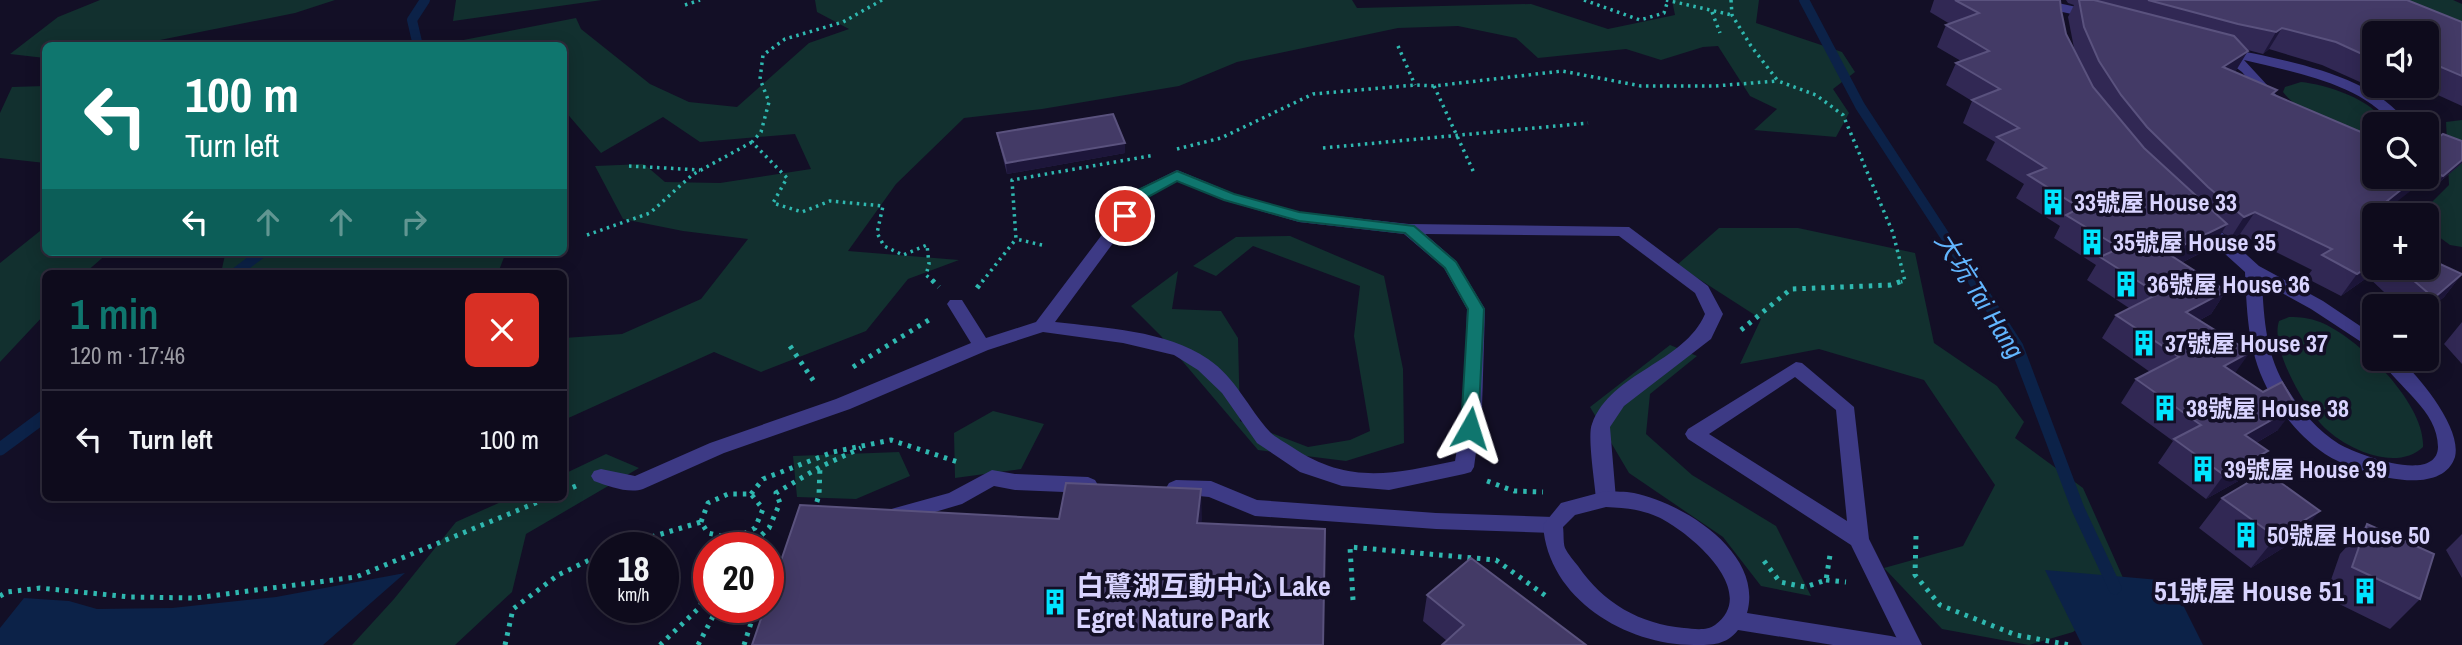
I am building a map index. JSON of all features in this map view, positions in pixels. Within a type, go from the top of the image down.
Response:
[{"type":"street","points":[[2059,24],[2058,3],[2111,19]]},
{"type":"street","points":[[2285,109],[2247,69],[2215,49],[2334,81],[2390,112]]},
{"type":"street","points":[[1042,326],[1141,194],[1177,176],[1229,197],[1299,217],[1409,229],[1623,231],[1702,290],[1714,314],[1705,335],[1617,401],[1600,426],[1606,499]]},
{"type":"street","points":[[2193,216],[2253,270],[2328,312],[2362,336]]},
{"type":"street","points":[[601,475],[636,484],[717,448],[843,404],[982,346],[1042,326],[1123,337],[1179,350],[1204,365],[1229,388],[1264,438],[1307,467],[1342,478],[1389,482],[1464,467],[1473,408],[1476,309],[1450,265],[1409,229]]},
{"type":"street","points":[[2253,270],[2255,323],[2260,346],[2283,397],[2302,425],[2319,441],[2342,455],[2369,466],[2395,472],[2418,473],[2437,468],[2446,457],[2447,444],[2437,419],[2422,394],[2400,371]]},
{"type":"street","points":[[956,304],[982,346]]},
{"type":"street","points":[[1859,539],[1695,434],[1796,368],[1845,407],[1859,539],[1911,645]]},
{"type":"street","points":[[869,521],[955,499],[992,478],[1015,482],[1107,486]]},
{"type":"street","points":[[1159,487],[1211,489],[1255,508],[1436,521],[1553,525],[1568,509],[1606,499],[1631,500],[1655,508],[1698,531],[1721,550],[1735,573],[1740,597],[1734,620],[1721,634],[1701,639],[1666,637],[1642,630],[1598,603],[1576,583],[1556,550],[1553,525]]},
{"type":"street","points":[[1734,620],[1891,645]]},
{"type":"path","points":[[685,5],[700,0]]},
{"type":"path","points":[[587,235],[650,213],[701,170],[752,142],[761,132],[769,102],[760,79],[763,55],[785,39],[843,22],[882,0]]},
{"type":"path","points":[[1584,0],[1640,20],[1664,13],[1667,0],[1732,15]]},
{"type":"path","points":[[1731,0],[1732,15],[1751,46],[1778,81]]},
{"type":"path","points":[[1712,11],[1720,33]]},
{"type":"path","points":[[1398,46],[1415,85]]},
{"type":"path","points":[[1171,150],[1221,138],[1313,94],[1415,85],[1434,86],[1562,71],[1641,86],[1715,86],[1778,81],[1816,95],[1843,115],[1893,233],[1905,281],[1891,285],[1791,289],[1735,336]]},
{"type":"path","points":[[1434,86],[1475,175]]},
{"type":"path","points":[[1323,148],[1588,123]]},
{"type":"path","points":[[752,142],[787,177],[773,203],[802,212],[830,201],[883,206],[877,233],[884,246],[903,255],[927,245],[929,264],[926,275],[956,304]]},
{"type":"path","points":[[848,370],[976,289],[1016,239],[1012,180],[1159,154]]},
{"type":"path","points":[[629,166],[701,170]]},
{"type":"path","points":[[1016,239],[1042,245]]},
{"type":"path","points":[[790,346],[815,383]]},
{"type":"path","points":[[804,388],[826,379]]},
{"type":"path","points":[[751,494],[763,480],[832,452],[891,440],[955,460],[992,478]]},
{"type":"path","points":[[765,532],[780,503],[776,492],[867,445]]},
{"type":"path","points":[[811,519],[819,495],[820,467]]},
{"type":"path","points":[[1464,467],[1497,488],[1525,493],[1544,492],[1554,488]]},
{"type":"path","points":[[701,522],[708,503],[728,494],[751,494],[764,509],[755,528],[747,532]]},
{"type":"path","points":[[0,596],[7,592],[40,588],[131,597],[195,598],[356,577],[540,501]]},
{"type":"path","points":[[701,522],[707,532]]},
{"type":"path","points":[[668,532],[701,522]]},
{"type":"path","points":[[1916,536],[1915,575],[1940,605],[2016,635],[2070,645]]},
{"type":"path","points":[[1760,556],[1780,582],[1805,587],[1826,580],[1832,542]]},
{"type":"path","points":[[1353,600],[1350,547],[1496,560],[1549,598]]},
{"type":"path","points":[[505,645],[513,609],[558,575],[588,561]]},
{"type":"path","points":[[660,645],[693,614]]},
{"type":"path","points":[[698,645],[710,623]]},
{"type":"path","points":[[744,645],[751,623]]},
{"type":"green space","points":[[100,0],[335,0],[295,13],[150,42],[42,42],[42,58],[10,54],[58,17]]},
{"type":"green space","points":[[456,0],[602,0],[453,21]]},
{"type":"green space","points":[[815,0],[1352,0],[1357,8],[1531,4],[1608,29],[1675,15],[1672,0],[1759,0],[1756,23],[1842,52],[1855,72],[1833,89],[1849,113],[1836,137],[1754,130],[1777,109],[1750,96],[1718,46],[1703,47],[1661,60],[1626,49],[1538,58],[1516,38],[1458,26],[1398,28],[1237,62],[1179,86],[1042,109],[964,118],[896,184],[848,251],[959,260],[908,279],[866,331],[761,372],[714,352],[567,419],[567,338],[622,334],[701,299],[748,239],[683,231],[623,219],[595,166],[644,164],[665,182],[720,183],[811,169],[795,134],[700,142],[663,117],[601,153],[567,113],[567,42],[453,42],[576,18],[581,29],[650,84],[689,102],[737,107],[809,43],[849,29],[817,12]]},
{"type":"green space","points":[[2387,0],[2453,0],[2462,4],[2462,31]]},
{"type":"green space","points":[[2301,82],[2323,86],[2348,95],[2376,112],[2362,112],[2362,132],[2353,131],[2300,107],[2283,92],[2285,87]]},
{"type":"green space","points":[[42,86],[42,163],[0,158],[0,113],[12,87]]},
{"type":"green space","points":[[2462,120],[2462,247],[2450,245],[2439,237],[2439,203],[2431,203],[2449,185],[2446,122]]},
{"type":"green space","points":[[1719,228],[1798,228],[1915,253],[1934,343],[1997,386],[2024,422],[2015,438],[2083,488],[2128,589],[2073,632],[2029,645],[1942,629],[1884,568],[1963,546],[1995,485],[1924,380],[1819,349],[1740,364],[1761,319],[1677,265]]},
{"type":"green space","points":[[42,229],[42,256],[104,256],[88,270],[42,270],[42,317],[0,362],[0,263]]},
{"type":"green space","points":[[1290,236],[1384,276],[1403,369],[1404,443],[1346,461],[1258,450],[1161,336],[1131,306],[1178,271],[1172,309],[1221,311],[1238,338],[1240,421],[1308,447],[1350,440],[1370,431],[1354,336],[1360,286],[1253,246],[1216,276],[1193,266],[1236,237]]},
{"type":"green space","points":[[225,256],[504,256],[499,270],[222,270]]},
{"type":"green space","points":[[2289,317],[2320,322],[2353,342],[2362,350],[2362,371],[2384,371],[2414,411],[2421,430],[2423,447],[2399,458],[2385,457],[2356,449],[2331,433],[2306,403],[2290,375],[2279,346],[2279,321]]},
{"type":"green space","points":[[1670,345],[1697,356],[1650,394],[1646,434],[1692,475],[1776,526],[1811,596],[1761,586],[1723,537],[1629,473],[1590,407]]},
{"type":"green space","points":[[993,411],[1044,424],[1021,469],[955,478],[954,433]]},
{"type":"green space","points":[[899,452],[910,476],[856,499],[797,497],[793,456]]},
{"type":"green space","points":[[606,454],[639,468],[526,534],[512,592],[455,645],[352,645],[394,599],[456,522],[503,501],[567,501],[567,473]]},
{"type":"water","points":[[2045,570],[2171,581],[2203,645],[2082,645]]},
{"type":"water","points":[[405,573],[323,645],[0,645],[0,628],[24,598],[69,601],[97,609],[172,608],[276,597]]},
{"type":"building","points":[[1955,0],[2060,0],[2066,34],[2093,87],[2144,148],[2227,224],[2167,253],[2226,291],[2186,312],[2250,352],[2224,366],[2263,392],[2282,382],[2296,406],[2245,435],[2268,451],[2224,475],[2174,439],[2201,425],[2136,379],[2179,357],[2116,315],[2158,294],[2100,257],[2120,248],[2066,215],[2080,208],[2028,175],[2046,168],[1997,137],[2019,128],[1972,100],[2000,89],[1956,63],[1989,51],[1946,25],[1979,13]]},
{"type":"building","points":[[2079,0],[2094,0],[2234,36],[2248,51],[2223,67],[2277,90],[2272,94],[2362,132],[2362,189],[2402,189],[2387,201],[2391,203],[2362,203],[2362,271],[2357,274],[2322,255],[2332,249],[2255,212],[2244,217],[2208,187],[2147,127],[2121,95],[2099,61],[2084,27]]},
{"type":"building","points":[[2148,0],[2407,0],[2462,22],[2462,76],[2439,66],[2439,21],[2362,21],[2362,54],[2336,42],[2282,28],[2276,32]]},
{"type":"building","points":[[1113,114],[1125,143],[1006,163],[997,133]]},
{"type":"building","points":[[2443,134],[2462,141],[2462,160],[2443,176],[2439,174],[2439,137]]},
{"type":"building","points":[[2439,263],[2462,274],[2439,294],[2429,294],[2413,280],[2439,280]]},
{"type":"building","points":[[2266,472],[2320,511],[2276,537],[2222,498]]},
{"type":"building","name":"白鷺湖互動中心 Lake Egret Nature Park","points":[[1066,483],[1201,489],[1197,523],[1325,529],[1323,645],[752,645],[760,623],[784,623],[784,552],[800,505],[1059,519]]},
{"type":"building","points":[[2367,524],[2434,554],[2420,599],[2352,567]]},
{"type":"building","points":[[1471,558],[1586,645],[1442,645],[1464,625],[1427,595]]},
{"type":"waterway","points":[[417,42],[412,20],[425,0]]},
{"type":"waterway","name":"大坑 Tai Hang","points":[[1804,0],[1860,106],[1975,282]]},
{"type":"waterway","points":[[239,270],[258,256]]},
{"type":"waterway","name":"大坑 Tai Hang","points":[[1974,280],[2017,347],[2078,509],[2115,588]]},
{"type":"waterway","points":[[0,449],[42,418]]},
{"type":"place","name":"33號屋 House 33","points":[[2053,202]]},
{"type":"place","name":"35號屋 House 35","points":[[2092,242]]},
{"type":"place","name":"36號屋 House 36","points":[[2126,284]]},
{"type":"place","name":"37號屋 House 37","points":[[2144,343]]},
{"type":"place","name":"38號屋 House 38","points":[[2165,408]]},
{"type":"place","name":"39號屋 House 39","points":[[2203,469]]},
{"type":"place","name":"50號屋 House 50","points":[[2246,535]]},
{"type":"place","name":"51號屋 House 51","points":[[2365,591]]},
{"type":"place","name":"白鷺湖互動中心 Lake Egret Nature Park","points":[[1055,602]]},
{"type":"route","points":[[1125,216],[1141,194],[1177,176],[1229,197],[1299,217],[1409,229],[1450,265],[1476,309],[1470,428]]}]
